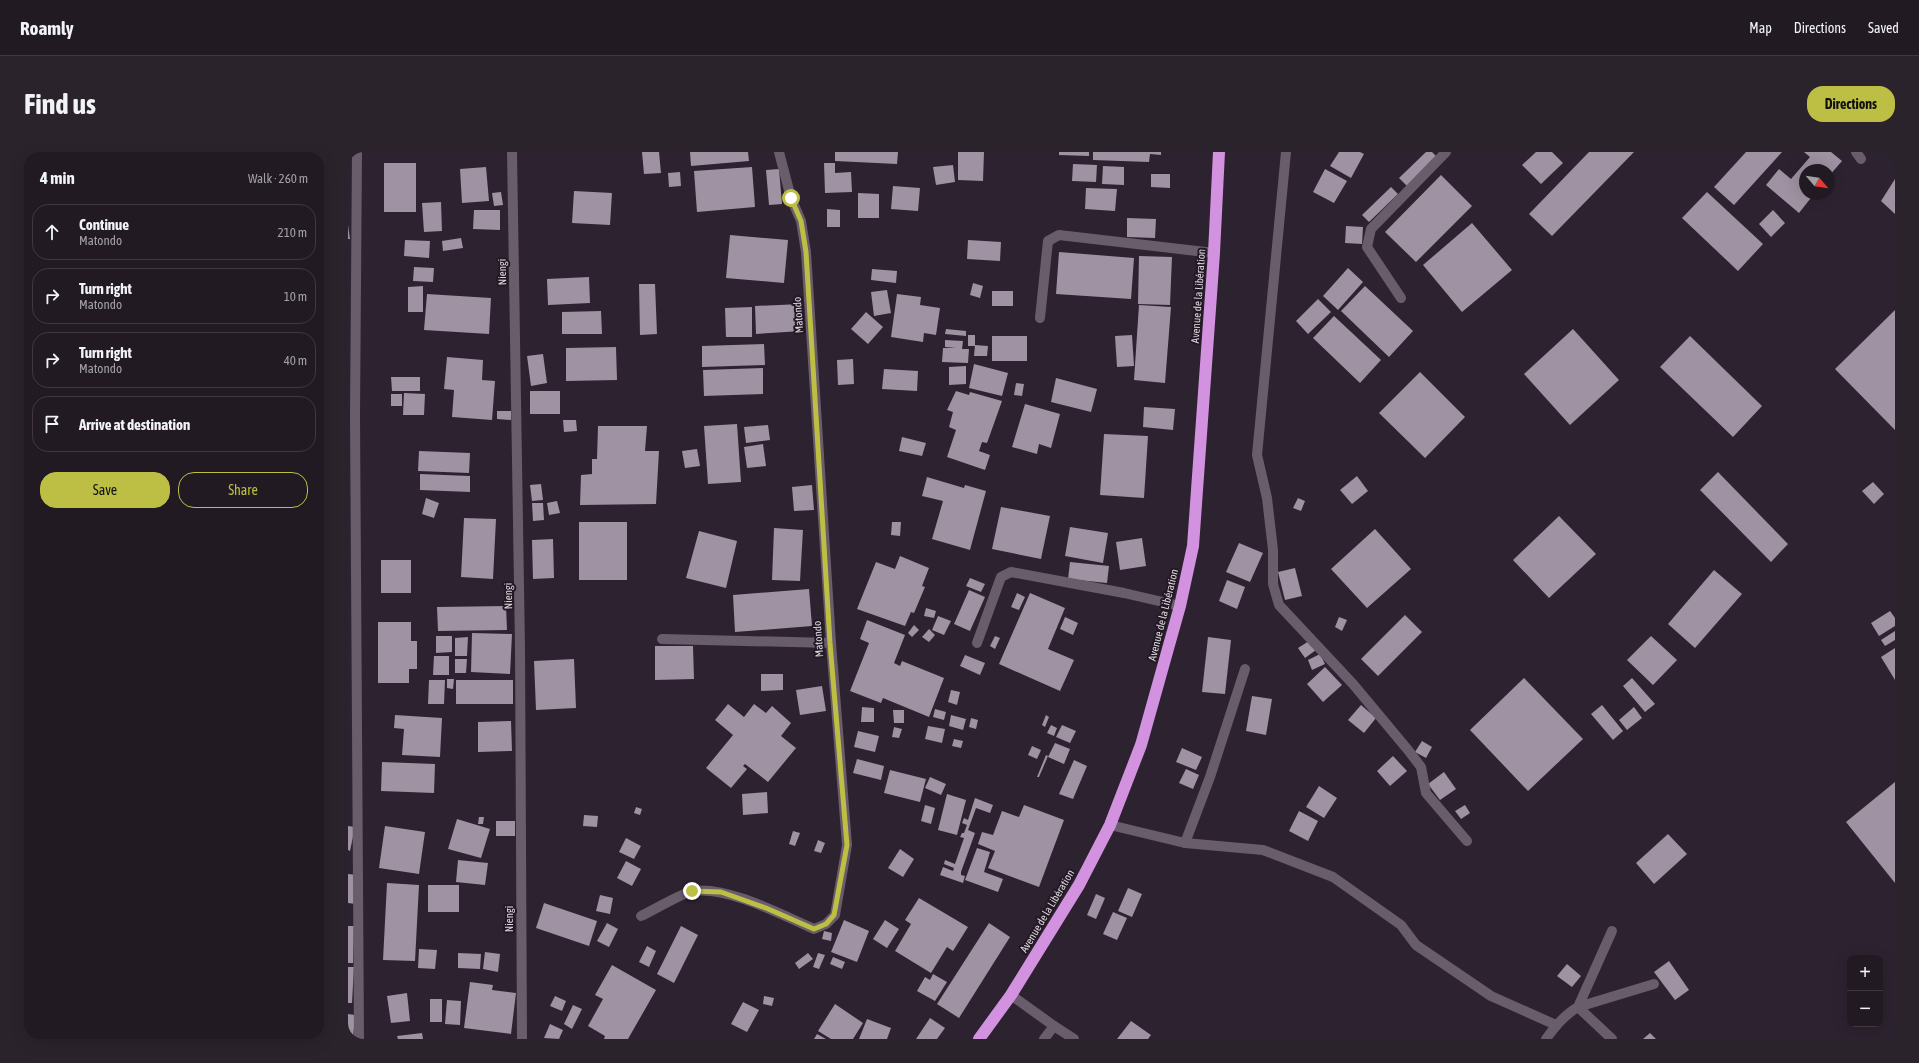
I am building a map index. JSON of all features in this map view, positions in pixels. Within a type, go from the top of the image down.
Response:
[{"type":"highway","name":"Avenue de la Libération","points":[[979,1039],[1011,995],[1079,885],[1110,825],[1141,745],[1180,606],[1192,546],[1214,253],[1219,152]]},
{"type":"street","points":[[357,152],[355,416],[359,1039]]},
{"type":"street","name":"Niengi","points":[[512,152],[520,655],[522,1039]]},
{"type":"street","name":"Matondo","points":[[641,916],[692,891],[721,892],[766,908],[814,929],[826,924],[834,915],[847,845],[830,643],[806,252],[801,221],[791,198],[779,152]]},
{"type":"street","points":[[1286,152],[1257,455],[1267,498],[1273,550],[1273,584],[1279,605],[1353,684],[1421,767],[1426,793],[1467,841]]},
{"type":"street","points":[[1401,298],[1367,248],[1371,229],[1446,152]]},
{"type":"street","points":[[1040,318],[1048,241],[1059,235],[1214,253]]},
{"type":"street","points":[[977,643],[1001,577],[1011,572],[1124,593],[1180,606]]},
{"type":"street","points":[[662,639],[830,643]]},
{"type":"street","points":[[1185,843],[1210,777],[1245,669]]},
{"type":"street","points":[[1110,825],[1185,843],[1263,850],[1333,877],[1401,925],[1416,946],[1491,996],[1556,1025]]},
{"type":"street","points":[[1578,1007],[1612,931]]},
{"type":"street","points":[[1546,1039],[1556,1025],[1569,1012],[1578,1007],[1654,984]]},
{"type":"street","points":[[1011,995],[1074,1039]]},
{"type":"street","points":[[1578,1007],[1612,1039]]},
{"type":"street","points":[[1044,1039],[1054,1026]]},
{"type":"building","points":[[642,152],[659,152],[661,173],[644,174]]},
{"type":"building","points":[[690,152],[748,152],[749,161],[691,166]]},
{"type":"building","points":[[835,152],[898,152],[897,164],[835,161]]},
{"type":"building","points":[[958,152],[984,152],[983,181],[958,180]]},
{"type":"building","points":[[1059,152],[1089,152],[1089,156],[1059,155]]},
{"type":"building","points":[[1093,152],[1161,152],[1161,155],[1150,154],[1149,162],[1093,160]]},
{"type":"building","points":[[1339,152],[1360,152],[1364,154],[1351,178],[1330,166]]},
{"type":"building","points":[[1426,152],[1432,152],[1437,157],[1407,186],[1399,178]]},
{"type":"building","points":[[1536,152],[1552,152],[1563,163],[1541,184],[1522,165]]},
{"type":"building","points":[[1589,152],[1634,152],[1552,236],[1529,214]]},
{"type":"building","points":[[1746,152],[1782,152],[1734,205],[1714,187]]},
{"type":"building","points":[[1804,152],[1831,152],[1842,161],[1835,169],[1835,164],[1804,164],[1810,157]]},
{"type":"building","points":[[384,163],[416,163],[416,212],[384,212]]},
{"type":"building","points":[[824,163],[835,163],[835,173],[851,172],[852,192],[825,193]]},
{"type":"building","points":[[1073,164],[1097,165],[1096,182],[1072,181]]},
{"type":"building","points":[[953,165],[955,182],[936,185],[933,167]]},
{"type":"building","points":[[1103,166],[1124,167],[1124,185],[1102,184]]},
{"type":"building","points":[[486,167],[489,201],[462,203],[460,169]]},
{"type":"building","points":[[752,167],[755,207],[697,212],[694,171]]},
{"type":"building","points":[[779,169],[782,204],[769,205],[766,170]]},
{"type":"building","points":[[1325,169],[1347,181],[1334,203],[1313,192]]},
{"type":"building","points":[[1779,169],[1791,179],[1799,170],[1799,200],[1809,200],[1799,213],[1766,185]]},
{"type":"building","points":[[680,172],[681,186],[669,187],[668,173]]},
{"type":"building","points":[[1151,174],[1170,174],[1170,188],[1151,187]]},
{"type":"building","points":[[1441,175],[1472,206],[1416,262],[1385,232]]},
{"type":"building","points":[[1895,179],[1895,214],[1881,201]]},
{"type":"building","points":[[893,186],[920,188],[918,211],[891,209]]},
{"type":"building","points":[[1391,187],[1398,194],[1369,222],[1362,215]]},
{"type":"building","points":[[1086,188],[1117,189],[1115,211],[1085,209]]},
{"type":"building","points":[[574,191],[612,193],[610,225],[572,223]]},
{"type":"building","points":[[501,192],[503,205],[494,206],[492,193]]},
{"type":"building","points":[[1707,192],[1763,244],[1738,271],[1682,218]]},
{"type":"building","points":[[858,193],[879,194],[879,218],[858,218]]},
{"type":"building","points":[[441,202],[442,231],[424,232],[422,203]]},
{"type":"building","points":[[827,209],[840,210],[840,227],[827,227]]},
{"type":"building","points":[[474,210],[500,210],[500,230],[473,229]]},
{"type":"building","points":[[1773,210],[1785,223],[1771,237],[1759,224]]},
{"type":"building","points":[[1127,218],[1156,219],[1155,238],[1127,237]]},
{"type":"building","points":[[1472,223],[1512,270],[1462,312],[1423,265]]},
{"type":"building","points":[[348,225],[350,239],[348,239]]},
{"type":"building","points":[[1346,226],[1363,227],[1362,244],[1345,243]]},
{"type":"building","points":[[730,235],[788,240],[784,283],[726,278]]},
{"type":"building","points":[[461,238],[463,248],[443,251],[442,241]]},
{"type":"building","points":[[405,240],[430,241],[429,258],[404,256]]},
{"type":"building","points":[[968,240],[1001,242],[1000,261],[967,259]]},
{"type":"building","points":[[1059,252],[1134,258],[1131,299],[1056,294]]},
{"type":"building","points":[[1139,256],[1172,257],[1170,305],[1138,304]]},
{"type":"building","points":[[414,267],[434,268],[433,282],[413,281]]},
{"type":"building","points":[[1348,268],[1363,282],[1338,310],[1323,296]]},
{"type":"building","points":[[872,269],[897,271],[896,283],[871,280]]},
{"type":"building","points":[[589,277],[590,303],[548,305],[547,279]]},
{"type":"building","points":[[973,283],[983,286],[980,298],[970,295]]},
{"type":"building","points":[[639,284],[655,284],[657,334],[640,335]]},
{"type":"building","points":[[423,286],[423,312],[408,312],[408,287]]},
{"type":"building","points":[[1365,286],[1413,331],[1389,357],[1341,311]]},
{"type":"building","points":[[887,290],[891,313],[874,316],[871,292]]},
{"type":"building","points":[[992,291],[1013,291],[1013,306],[992,306]]},
{"type":"building","points":[[427,294],[491,298],[489,334],[424,330]]},
{"type":"building","points":[[897,294],[921,297],[920,305],[940,308],[936,335],[924,333],[923,342],[891,337]]},
{"type":"building","points":[[1318,299],[1331,312],[1308,334],[1296,321]]},
{"type":"building","points":[[801,304],[802,331],[756,334],[755,306]]},
{"type":"building","points":[[1139,305],[1171,307],[1165,383],[1134,380]]},
{"type":"building","points":[[752,307],[752,337],[726,337],[725,308]]},
{"type":"building","points":[[1895,310],[1895,430],[1835,369]]},
{"type":"building","points":[[601,311],[602,334],[562,334],[562,312]]},
{"type":"building","points":[[866,312],[883,327],[868,344],[851,329]]},
{"type":"building","points":[[1334,316],[1381,360],[1360,383],[1313,338]]},
{"type":"building","points":[[946,329],[966,331],[966,336],[945,334]]},
{"type":"building","points":[[1573,329],[1619,380],[1570,425],[1524,374]]},
{"type":"building","points":[[968,335],[975,335],[975,346],[968,346]]},
{"type":"building","points":[[1132,335],[1134,366],[1117,367],[1115,336]]},
{"type":"building","points":[[992,336],[1027,336],[1027,361],[992,361]]},
{"type":"building","points":[[1690,336],[1762,406],[1733,437],[1660,367]]},
{"type":"building","points":[[945,340],[963,341],[962,349],[969,349],[968,363],[942,362],[943,348],[956,348],[945,347]]},
{"type":"building","points":[[764,344],[765,365],[702,367],[702,346]]},
{"type":"building","points":[[975,345],[988,346],[987,356],[974,356]]},
{"type":"building","points":[[616,347],[617,380],[566,381],[566,348]]},
{"type":"building","points":[[543,354],[547,383],[531,386],[527,356]]},
{"type":"building","points":[[447,357],[483,360],[482,380],[495,381],[492,420],[452,417],[454,390],[444,389]]},
{"type":"building","points":[[853,359],[854,384],[838,385],[837,360]]},
{"type":"building","points":[[974,364],[1008,373],[1002,396],[969,388]]},
{"type":"building","points":[[966,366],[966,384],[949,385],[949,367]]},
{"type":"building","points":[[763,368],[763,394],[704,396],[703,370]]},
{"type":"building","points":[[884,369],[918,371],[917,391],[882,389]]},
{"type":"building","points":[[1420,372],[1465,417],[1425,458],[1379,413]]},
{"type":"building","points":[[391,377],[420,377],[420,391],[392,391]]},
{"type":"building","points":[[1056,378],[1097,389],[1091,412],[1051,402]]},
{"type":"building","points":[[1016,383],[1024,384],[1022,396],[1014,395]]},
{"type":"building","points":[[530,391],[560,391],[560,414],[530,414]]},
{"type":"building","points":[[956,391],[969,395],[970,392],[1002,401],[987,443],[982,442],[979,451],[990,455],[985,470],[947,457],[956,430],[949,427],[953,412],[947,410]]},
{"type":"building","points":[[404,393],[425,394],[424,415],[403,415]]},
{"type":"building","points":[[391,394],[402,394],[402,406],[391,406]]},
{"type":"building","points":[[1025,404],[1060,414],[1051,448],[1039,444],[1037,454],[1012,447]]},
{"type":"building","points":[[1144,407],[1175,409],[1173,430],[1143,427]]},
{"type":"building","points":[[497,411],[511,411],[511,420],[497,419]]},
{"type":"building","points":[[563,420],[576,420],[577,431],[564,432]]},
{"type":"building","points":[[737,424],[741,482],[708,484],[704,426]]},
{"type":"building","points":[[768,425],[770,440],[746,443],[744,427]]},
{"type":"building","points":[[598,426],[647,426],[645,451],[659,451],[656,504],[580,505],[581,475],[592,474],[592,459],[597,459]]},
{"type":"building","points":[[1104,434],[1148,436],[1144,498],[1100,495]]},
{"type":"building","points":[[902,437],[926,443],[922,456],[899,451]]},
{"type":"building","points":[[763,444],[766,466],[747,468],[744,447]]},
{"type":"building","points":[[697,449],[700,466],[685,468],[682,451]]},
{"type":"building","points":[[419,451],[470,453],[469,473],[418,471]]},
{"type":"building","points":[[1718,472],[1788,544],[1771,562],[1700,490]]},
{"type":"building","points":[[420,474],[470,476],[470,492],[420,490]]},
{"type":"building","points":[[1357,476],[1368,491],[1352,504],[1340,490]]},
{"type":"building","points":[[927,477],[964,488],[965,485],[986,491],[970,550],[932,539],[943,501],[922,496]]},
{"type":"building","points":[[1873,482],[1884,494],[1874,504],[1862,491]]},
{"type":"building","points":[[541,484],[543,500],[532,501],[530,485]]},
{"type":"building","points":[[812,485],[814,510],[794,511],[792,487]]},
{"type":"building","points":[[426,498],[439,503],[434,518],[422,514]]},
{"type":"building","points":[[1298,498],[1305,501],[1301,511],[1293,508]]},
{"type":"building","points":[[557,501],[560,513],[549,515],[547,503]]},
{"type":"building","points":[[532,503],[543,503],[544,520],[533,521]]},
{"type":"building","points":[[1001,507],[1050,516],[1041,559],[992,549]]},
{"type":"building","points":[[1559,516],[1596,554],[1549,598],[1513,560]]},
{"type":"building","points":[[464,518],[496,519],[493,579],[461,577]]},
{"type":"building","points":[[579,522],[627,522],[627,580],[579,580]]},
{"type":"building","points":[[892,522],[901,522],[900,536],[891,535]]},
{"type":"building","points":[[1070,527],[1108,533],[1103,563],[1065,556]]},
{"type":"building","points":[[774,528],[803,530],[800,581],[772,580]]},
{"type":"building","points":[[1375,529],[1411,569],[1367,608],[1331,569]]},
{"type":"building","points":[[699,531],[737,541],[726,588],[686,578]]},
{"type":"building","points":[[1142,538],[1146,566],[1120,570],[1116,542]]},
{"type":"building","points":[[553,539],[554,578],[533,579],[532,540]]},
{"type":"building","points":[[1239,543],[1263,553],[1250,582],[1226,572]]},
{"type":"building","points":[[900,556],[929,568],[922,586],[925,587],[914,613],[911,612],[905,626],[857,609],[876,562],[895,569]]},
{"type":"building","points":[[381,560],[411,560],[411,593],[381,593]]},
{"type":"building","points":[[1070,562],[1109,566],[1107,583],[1068,579]]},
{"type":"building","points":[[1295,568],[1302,596],[1285,600],[1278,572]]},
{"type":"building","points":[[1714,570],[1742,594],[1695,648],[1668,624]]},
{"type":"building","points":[[970,578],[985,584],[981,592],[966,586]]},
{"type":"building","points":[[1227,580],[1245,587],[1237,609],[1219,601]]},
{"type":"building","points":[[809,589],[812,626],[735,632],[733,595]]},
{"type":"building","points":[[969,590],[985,597],[970,631],[954,624]]},
{"type":"building","points":[[1017,593],[1025,597],[1019,610],[1011,607]]},
{"type":"building","points":[[1030,593],[1065,608],[1048,649],[1074,660],[1060,691],[999,664]]},
{"type":"building","points":[[506,606],[507,630],[438,631],[437,607]]},
{"type":"building","points":[[926,608],[936,611],[934,618],[924,616]]},
{"type":"building","points":[[1890,611],[1895,618],[1895,626],[1879,636],[1871,623]]},
{"type":"building","points":[[1405,615],[1422,632],[1378,676],[1361,659]]},
{"type":"building","points":[[938,616],[951,621],[944,635],[932,630]]},
{"type":"building","points":[[1065,617],[1078,623],[1073,635],[1060,629]]},
{"type":"building","points":[[1339,617],[1347,620],[1342,631],[1335,627]]},
{"type":"building","points":[[867,620],[905,635],[894,663],[900,666],[902,661],[944,678],[929,717],[883,698],[881,703],[850,691],[869,643],[860,639]]},
{"type":"building","points":[[378,622],[411,622],[411,641],[417,641],[417,669],[409,669],[409,683],[378,683]]},
{"type":"building","points":[[914,625],[919,630],[912,637],[908,633]]},
{"type":"building","points":[[929,629],[935,635],[929,642],[922,637]]},
{"type":"building","points":[[1895,631],[1895,640],[1885,646],[1881,640]]},
{"type":"building","points":[[472,633],[512,634],[510,674],[471,672]]},
{"type":"building","points":[[436,636],[452,636],[452,652],[436,653]]},
{"type":"building","points":[[995,636],[1000,638],[995,649],[990,646]]},
{"type":"building","points":[[1651,636],[1677,660],[1653,685],[1627,660]]},
{"type":"building","points":[[468,637],[467,656],[455,656],[455,638]]},
{"type":"building","points":[[1208,637],[1231,640],[1225,694],[1202,692]]},
{"type":"building","points":[[1309,641],[1316,650],[1305,658],[1298,648]]},
{"type":"building","points":[[655,646],[693,646],[694,679],[655,680]]},
{"type":"building","points":[[1895,648],[1895,680],[1881,657]]},
{"type":"building","points":[[1320,654],[1325,664],[1312,670],[1308,660]]},
{"type":"building","points":[[965,655],[985,663],[980,675],[960,666]]},
{"type":"building","points":[[434,656],[449,656],[449,675],[433,675]]},
{"type":"building","points":[[455,659],[467,659],[466,673],[455,673]]},
{"type":"building","points":[[574,659],[576,708],[536,710],[534,661]]},
{"type":"building","points":[[1325,667],[1342,685],[1323,702],[1307,684]]},
{"type":"building","points":[[761,674],[783,674],[783,690],[761,691]]},
{"type":"building","points":[[1524,678],[1583,739],[1528,791],[1470,730]]},
{"type":"building","points":[[1632,678],[1655,704],[1645,712],[1623,686]]},
{"type":"building","points":[[447,679],[454,679],[453,689],[447,688]]},
{"type":"building","points":[[429,680],[445,680],[444,704],[428,704]]},
{"type":"building","points":[[456,680],[513,680],[513,704],[456,704]]},
{"type":"building","points":[[822,686],[826,711],[800,715],[796,690]]},
{"type":"building","points":[[951,690],[960,692],[957,705],[948,702]]},
{"type":"building","points":[[1252,696],[1272,699],[1266,735],[1246,731]]},
{"type":"building","points":[[728,704],[744,717],[754,704],[766,713],[772,706],[791,723],[781,736],[796,748],[768,782],[745,764],[743,766],[747,769],[731,788],[706,768],[733,735],[715,720]]},
{"type":"building","points":[[1361,705],[1376,718],[1364,733],[1348,720]]},
{"type":"building","points":[[1602,705],[1623,731],[1613,740],[1591,714]]},
{"type":"building","points":[[862,707],[874,708],[874,722],[861,722]]},
{"type":"building","points":[[1634,707],[1642,718],[1627,730],[1619,720]]},
{"type":"building","points":[[935,709],[946,712],[944,720],[933,717]]},
{"type":"building","points":[[893,710],[904,710],[904,723],[894,723]]},
{"type":"building","points":[[395,715],[442,718],[440,757],[402,755],[404,729],[394,728]]},
{"type":"building","points":[[951,715],[966,719],[963,730],[949,726]]},
{"type":"building","points":[[1046,715],[1049,717],[1045,727],[1042,725]]},
{"type":"building","points":[[971,718],[978,720],[976,729],[969,727]]},
{"type":"building","points":[[511,721],[512,751],[478,752],[478,722]]},
{"type":"building","points":[[1051,725],[1057,728],[1054,736],[1047,733]]},
{"type":"building","points":[[1062,725],[1076,731],[1070,743],[1056,737]]},
{"type":"building","points":[[928,726],[945,729],[942,743],[925,739]]},
{"type":"building","points":[[894,727],[902,729],[899,738],[892,737]]},
{"type":"building","points":[[858,731],[879,736],[875,752],[854,747]]},
{"type":"building","points":[[954,739],[963,741],[961,748],[952,746]]},
{"type":"building","points":[[1422,741],[1432,747],[1426,758],[1415,752]]},
{"type":"building","points":[[1055,743],[1070,749],[1064,764],[1048,757]]},
{"type":"building","points":[[1032,746],[1041,750],[1037,759],[1028,755]]},
{"type":"building","points":[[1182,748],[1202,757],[1196,770],[1176,762]]},
{"type":"building","points":[[1046,755],[1048,756],[1039,777],[1037,777]]},
{"type":"building","points":[[1393,756],[1407,771],[1390,786],[1377,771]]},
{"type":"building","points":[[857,759],[884,766],[881,780],[853,773]]},
{"type":"building","points":[[1074,760],[1087,766],[1073,799],[1059,794]]},
{"type":"building","points":[[382,762],[435,764],[434,793],[381,791]]},
{"type":"building","points":[[1186,769],[1199,775],[1193,789],[1179,783]]},
{"type":"building","points":[[890,770],[926,779],[920,802],[884,793]]},
{"type":"building","points":[[1444,772],[1456,789],[1440,800],[1428,784]]},
{"type":"building","points":[[930,777],[946,784],[941,795],[925,788]]},
{"type":"building","points":[[1895,782],[1895,883],[1846,822]]},
{"type":"building","points":[[1319,786],[1337,798],[1324,818],[1306,807]]},
{"type":"building","points":[[767,792],[768,813],[743,815],[742,794]]},
{"type":"building","points":[[947,794],[966,800],[957,835],[938,830]]},
{"type":"building","points":[[975,798],[993,805],[990,813],[976,808],[968,830],[975,833],[961,872],[961,875],[965,876],[963,883],[940,875],[943,867],[953,871],[954,868],[944,864],[945,860],[955,864],[964,838],[960,837],[962,833],[964,833],[967,825],[962,823],[964,818],[968,820]]},
{"type":"building","points":[[925,805],[935,808],[931,824],[921,821]]},
{"type":"building","points":[[1024,805],[1064,820],[1039,887],[988,868],[995,851],[978,844],[982,832],[993,835],[1002,811],[1019,817]]},
{"type":"building","points":[[1465,805],[1470,813],[1461,819],[1455,811]]},
{"type":"building","points":[[636,807],[642,809],[640,815],[634,813]]},
{"type":"building","points":[[1299,811],[1318,821],[1308,841],[1289,831]]},
{"type":"building","points":[[584,815],[598,816],[597,827],[583,826]]},
{"type":"building","points":[[479,817],[484,817],[483,824],[478,824]]},
{"type":"building","points":[[457,819],[490,829],[481,858],[448,849]]},
{"type":"building","points":[[496,821],[515,821],[515,836],[496,836]]},
{"type":"building","points":[[348,826],[355,827],[350,851],[348,850]]},
{"type":"building","points":[[385,826],[425,832],[419,874],[379,868]]},
{"type":"building","points":[[793,831],[800,833],[795,846],[789,844]]},
{"type":"building","points":[[1668,834],[1687,854],[1654,884],[1636,863]]},
{"type":"building","points":[[626,838],[641,846],[634,859],[619,852]]},
{"type":"building","points":[[818,840],[825,843],[821,853],[814,851]]},
{"type":"building","points":[[977,848],[990,852],[984,872],[1003,879],[998,892],[965,880]]},
{"type":"building","points":[[900,849],[914,859],[903,877],[888,868]]},
{"type":"building","points":[[458,860],[488,863],[485,885],[456,882]]},
{"type":"building","points":[[626,861],[641,869],[632,886],[617,878]]},
{"type":"building","points":[[348,874],[358,875],[356,904],[348,903]]},
{"type":"building","points":[[387,883],[419,885],[415,961],[383,960]]},
{"type":"building","points":[[428,885],[459,885],[459,912],[428,912]]},
{"type":"building","points":[[1128,888],[1142,894],[1132,917],[1118,911]]},
{"type":"building","points":[[1096,894],[1105,898],[1096,919],[1087,915]]},
{"type":"building","points":[[600,895],[613,898],[610,914],[596,911]]},
{"type":"building","points":[[919,898],[968,927],[953,951],[947,947],[931,973],[895,951],[911,924],[905,920]]},
{"type":"building","points":[[544,903],[597,921],[589,946],[536,928]]},
{"type":"building","points":[[1113,912],[1127,918],[1117,940],[1103,934]]},
{"type":"building","points":[[844,920],[869,931],[857,962],[831,952]]},
{"type":"building","points":[[885,920],[899,929],[887,948],[873,939]]},
{"type":"building","points":[[607,923],[618,929],[609,947],[597,941]]},
{"type":"building","points":[[989,923],[1010,937],[959,1018],[937,1004]]},
{"type":"building","points":[[348,926],[354,926],[353,963],[348,963]]},
{"type":"building","points":[[681,926],[698,935],[674,983],[657,974]]},
{"type":"building","points":[[824,931],[832,933],[831,941],[822,939]]},
{"type":"building","points":[[647,946],[656,951],[649,967],[639,962]]},
{"type":"building","points":[[419,949],[437,950],[435,969],[418,968]]},
{"type":"building","points":[[485,952],[500,954],[498,972],[483,969]]},
{"type":"building","points":[[458,953],[481,954],[480,969],[458,968]]},
{"type":"building","points":[[808,953],[813,959],[799,969],[795,963]]},
{"type":"building","points":[[818,953],[825,955],[819,969],[813,967]]},
{"type":"building","points":[[833,957],[845,962],[842,969],[830,964]]},
{"type":"building","points":[[1669,961],[1689,990],[1675,1000],[1654,972]]},
{"type":"building","points":[[1567,964],[1581,976],[1572,987],[1557,976]]},
{"type":"building","points":[[612,965],[656,990],[628,1039],[604,1039],[605,1036],[588,1026],[603,999],[595,995]]},
{"type":"building","points":[[348,967],[354,967],[352,1003],[348,1003]]},
{"type":"building","points":[[933,974],[947,982],[935,1001],[917,991],[925,977],[930,980]]},
{"type":"building","points":[[470,982],[493,985],[492,990],[516,993],[511,1034],[464,1028]]},
{"type":"building","points":[[407,993],[410,1021],[391,1023],[387,996]]},
{"type":"building","points":[[555,996],[566,1001],[562,1011],[550,1006]]},
{"type":"building","points":[[764,996],[774,998],[772,1006],[763,1004]]},
{"type":"building","points":[[430,999],[442,999],[442,1022],[430,1022]]},
{"type":"building","points":[[447,1000],[461,1001],[460,1025],[445,1024]]},
{"type":"building","points":[[743,1002],[759,1010],[747,1032],[731,1024]]},
{"type":"building","points":[[835,1004],[863,1023],[853,1039],[831,1039],[818,1031]]},
{"type":"building","points":[[573,1005],[582,1009],[572,1029],[564,1024]]},
{"type":"building","points":[[348,1014],[355,1015],[353,1039],[348,1039]]},
{"type":"building","points":[[930,1018],[945,1028],[937,1039],[916,1039]]},
{"type":"building","points":[[867,1019],[891,1028],[887,1039],[859,1039]]},
{"type":"building","points":[[1131,1021],[1151,1035],[1148,1039],[1117,1039]]},
{"type":"building","points":[[550,1024],[563,1030],[559,1039],[544,1038]]},
{"type":"building","points":[[422,1033],[423,1039],[398,1039],[397,1036]]},
{"type":"building","points":[[1650,1033],[1656,1039],[1643,1039]]},
{"type":"building","points":[[817,1034],[826,1039],[814,1039]]},
{"type":"route","points":[[692,891],[721,892],[766,908],[814,929],[826,924],[834,915],[847,845],[830,643],[806,252],[801,221],[791,198]]}]
